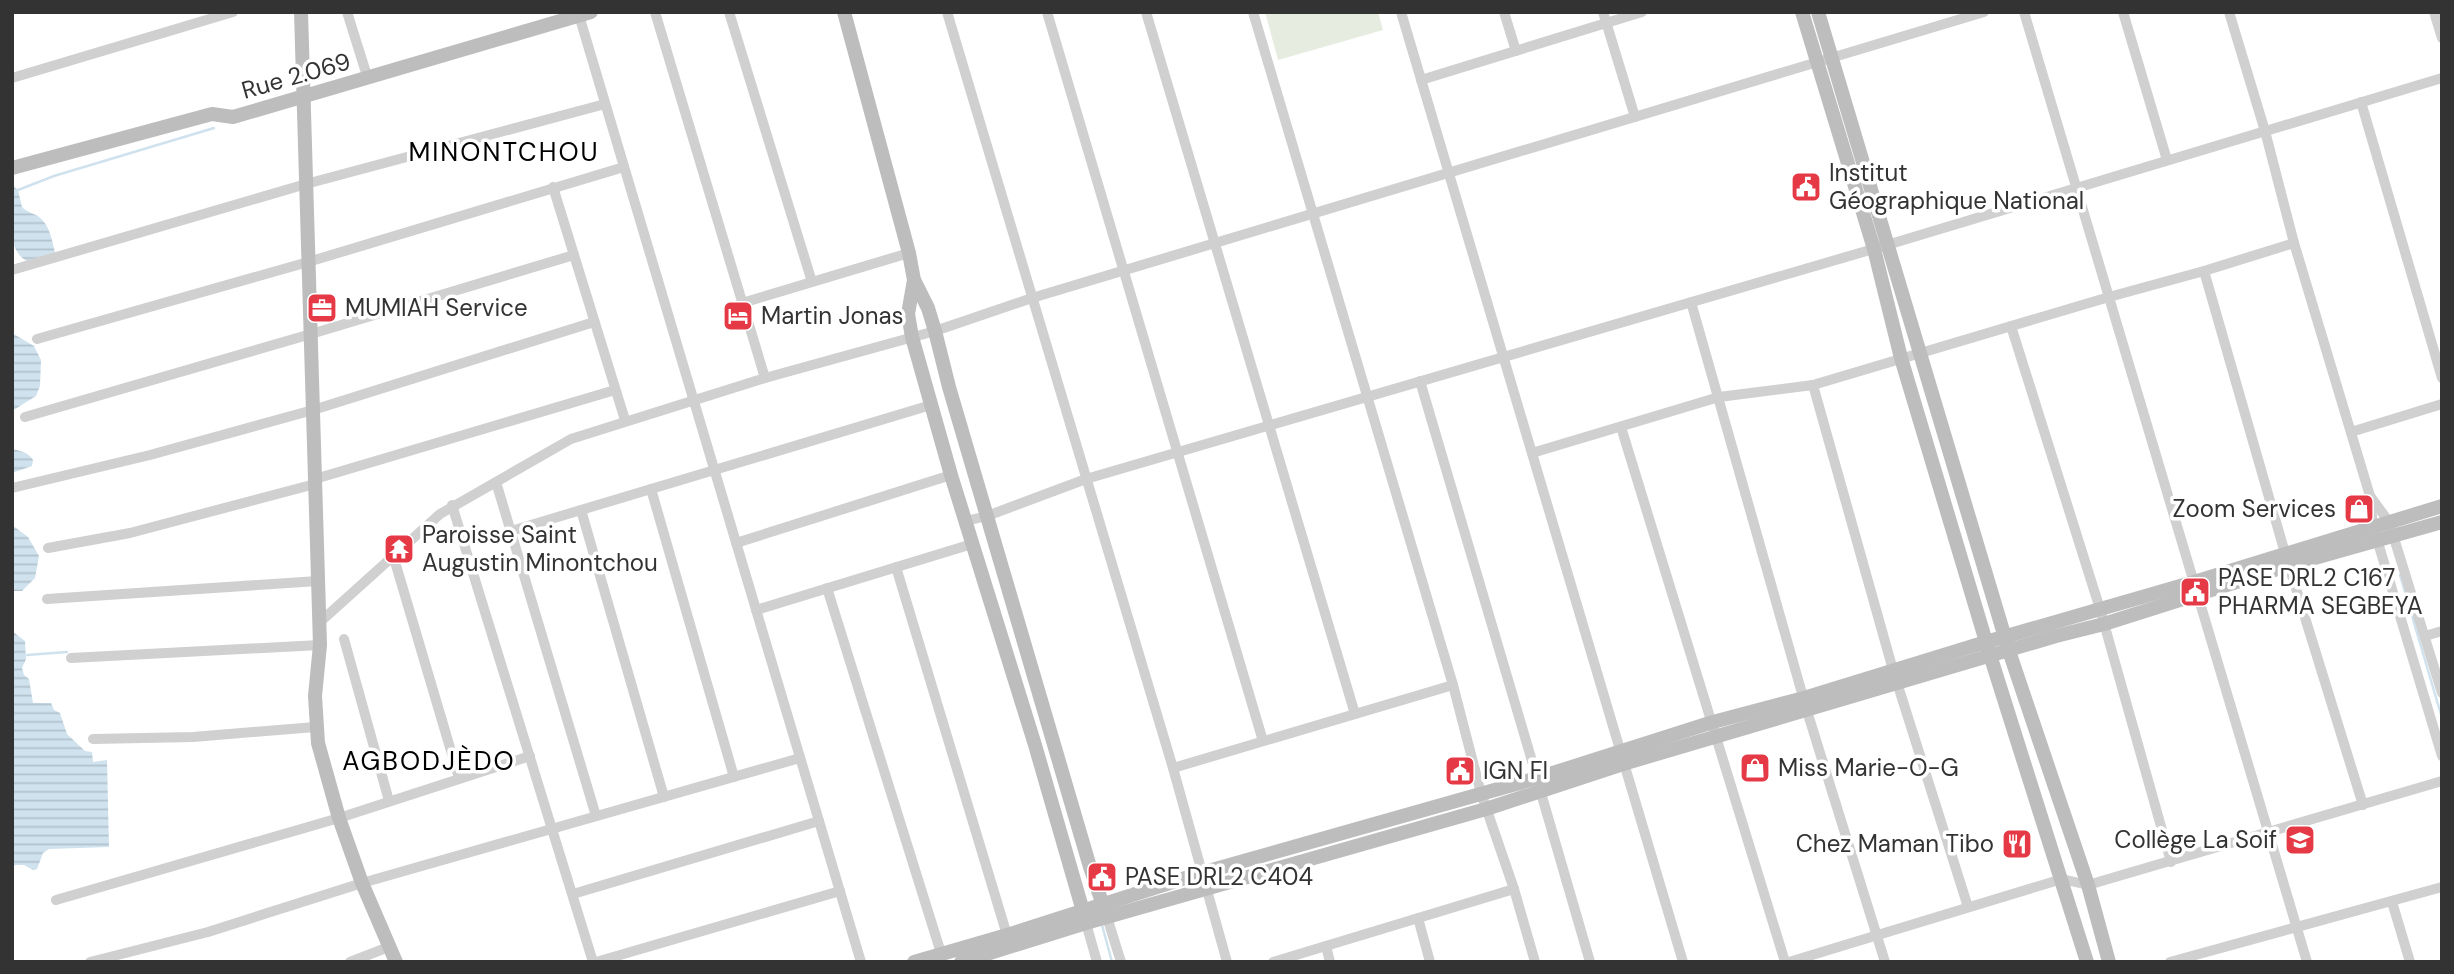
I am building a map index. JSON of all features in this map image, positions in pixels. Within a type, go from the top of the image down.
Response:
[{"type":"street","points":[[12,78],[233,12]]},
{"type":"street","points":[[301,12],[320,622],[315,727],[339,818],[362,883],[396,962]]},
{"type":"street","points":[[347,12],[368,79]]},
{"type":"street","points":[[655,12],[765,378]]},
{"type":"street","points":[[729,12],[812,282]]},
{"type":"street","points":[[844,12],[909,253],[914,281],[928,308],[935,331],[987,516],[1121,962]]},
{"type":"street","points":[[1047,12],[1263,741]]},
{"type":"street","points":[[1146,12],[1355,714]]},
{"type":"street","points":[[1253,12],[1453,685],[1481,793],[1514,889],[1535,962]]},
{"type":"street","points":[[1401,12],[1683,962]]},
{"type":"street","points":[[1504,12],[1516,51]]},
{"type":"street","points":[[1421,80],[1516,51],[1605,18],[1642,12]]},
{"type":"street","points":[[1802,12],[1880,247],[1922,354],[2009,651],[2088,885],[2109,962]]},
{"type":"street","points":[[1818,12],[1880,247],[1900,358],[2087,962]]},
{"type":"street","points":[[320,622],[452,505],[571,439],[625,420],[935,331],[1032,298],[1216,242],[1984,12]]},
{"type":"street","points":[[2024,12],[2307,962]]},
{"type":"street","points":[[2123,12],[2166,160]]},
{"type":"street","points":[[2229,12],[2265,131],[2294,243],[2370,496],[2373,526],[2442,756]]},
{"type":"street","points":[[2434,12],[2442,38]]},
{"type":"street","points":[[582,13],[605,104],[861,962]]},
{"type":"street","name":"Rue 2.069","points":[[12,168],[212,114],[233,117],[368,79],[582,13]]},
{"type":"street","points":[[950,13],[1173,768],[1227,962]]},
{"type":"street","points":[[1605,18],[1634,117]]},
{"type":"street","points":[[966,521],[987,516],[1086,479],[1880,247],[2442,78]]},
{"type":"street","points":[[2361,102],[2442,379]]},
{"type":"street","points":[[12,270],[306,184],[605,104]]},
{"type":"street","points":[[37,339],[308,262],[624,167]]},
{"type":"street","points":[[553,187],[625,420]]},
{"type":"street","points":[[1532,453],[1719,397],[1813,385],[2294,243]]},
{"type":"street","points":[[742,303],[909,253]]},
{"type":"street","points":[[25,417],[574,255]]},
{"type":"street","points":[[2204,271],[2287,559],[2363,805]]},
{"type":"street","points":[[914,281],[908,314],[912,337],[951,475],[1035,745],[1097,962]]},
{"type":"street","points":[[1691,302],[1805,704],[1885,962]]},
{"type":"street","points":[[12,488],[313,410],[594,323]]},
{"type":"street","points":[[2011,326],[2100,609],[2171,862]]},
{"type":"street","points":[[1420,381],[1537,778]]},
{"type":"street","points":[[1813,385],[1896,676],[1968,907]]},
{"type":"street","points":[[48,548],[130,533],[315,482],[615,390]]},
{"type":"street","points":[[2351,432],[2442,404]]},
{"type":"street","points":[[510,531],[931,405]]},
{"type":"street","points":[[1621,426],[1713,722],[1715,737],[1787,962],[2062,878],[2088,885],[2442,780]]},
{"type":"street","points":[[736,543],[951,475]]},
{"type":"street","points":[[496,482],[596,816]]},
{"type":"street","points":[[651,489],[734,777]]},
{"type":"street","points":[[2370,496],[2389,522],[2442,693]]},
{"type":"street","points":[[452,505],[594,962],[840,891]]},
{"type":"street","points":[[1988,648],[2009,651],[2104,624],[2373,526],[2442,506]]},
{"type":"street","points":[[581,510],[664,797]]},
{"type":"street","points":[[2287,559],[2378,541],[2442,522]]},
{"type":"street","points":[[756,611],[972,544]]},
{"type":"street","points":[[393,555],[459,778]]},
{"type":"street","points":[[896,567],[1007,935]]},
{"type":"street","points":[[47,599],[318,581]]},
{"type":"street","points":[[827,588],[942,953]]},
{"type":"street","points":[[1105,910],[1201,873],[1481,793],[1715,737],[1805,704],[1988,648],[2006,636],[2100,609],[2196,589]]},
{"type":"street","points":[[2426,636],[2442,631]]},
{"type":"street","points":[[344,639],[389,801]]},
{"type":"street","points":[[71,658],[320,645]]},
{"type":"street","points":[[1173,768],[1453,685]]},
{"type":"street","points":[[914,962],[1105,910],[1206,890],[1486,809],[1541,793],[1713,722],[1805,704]]},
{"type":"street","points":[[93,739],[193,737],[315,727]]},
{"type":"street","points":[[56,900],[339,818],[530,756]]},
{"type":"street","points":[[90,962],[208,932],[362,883],[800,758]]},
{"type":"street","points":[[1541,793],[1590,962]]},
{"type":"street","points":[[572,894],[819,821]]},
{"type":"street","points":[[2170,962],[2442,887]]},
{"type":"street","points":[[1273,962],[1514,889]]},
{"type":"street","points":[[2392,902],[2410,962]]},
{"type":"street","points":[[961,962],[1084,916]]},
{"type":"street","points":[[1418,918],[1430,962]]},
{"type":"street","points":[[350,962],[391,946]]},
{"type":"street","points":[[1326,946],[1330,962]]},
{"type":"shaded area","points":[[1265,12],[1378,12],[1383,30],[1278,60]]},
{"type":"water","points":[[12,185],[18,190],[22,207],[38,216],[45,224],[55,253],[27,261],[20,255],[12,238]]},
{"type":"water","points":[[12,333],[34,346],[41,360],[40,386],[36,396],[12,411]]},
{"type":"water","points":[[12,449],[29,455],[33,460],[32,466],[12,473]]},
{"type":"water","points":[[12,525],[28,537],[39,556],[35,578],[22,591],[12,591]]},
{"type":"water","points":[[12,631],[25,641],[26,659],[22,668],[29,679],[33,703],[51,703],[54,710],[60,713],[67,734],[85,751],[92,752],[93,762],[107,760],[109,847],[49,849],[43,853],[37,869],[33,870],[24,865],[15,865],[12,868]]},
{"type":"waterway","points":[[18,190],[54,176],[214,128]]},
{"type":"waterway","points":[[2400,575],[2442,718]]},
{"type":"waterway","points":[[27,655],[67,652]]},
{"type":"waterway","points":[[1102,925],[1112,962]]},
{"type":"place","name":"Institut Géographique National","points":[[1806,187]]},
{"type":"place","name":"MUMIAH Service","points":[[322,308]]},
{"type":"place","name":"Martin Jonas","points":[[738,316]]},
{"type":"place","name":"Zoom Services","points":[[2359,509]]},
{"type":"place","name":"Paroisse Saint Augustin Minontchou","points":[[399,549]]},
{"type":"place","name":"PASE DRL2 C167 PHARMA SEGBEYA","points":[[2195,592]]},
{"type":"place","name":"Miss Marie-O-G","points":[[1755,768]]},
{"type":"place","name":"IGN FI","points":[[1460,771]]},
{"type":"place","name":"Collège La Soif","points":[[2300,840]]},
{"type":"place","name":"Chez Maman Tibo","points":[[2017,844]]},
{"type":"place","name":"PASE DRL2 C404","points":[[1102,877]]},
{"type":"district","name":"MINONTCHOU","points":[[504,152]]},
{"type":"district","name":"AGBODJÈDO","points":[[429,761]]}]
